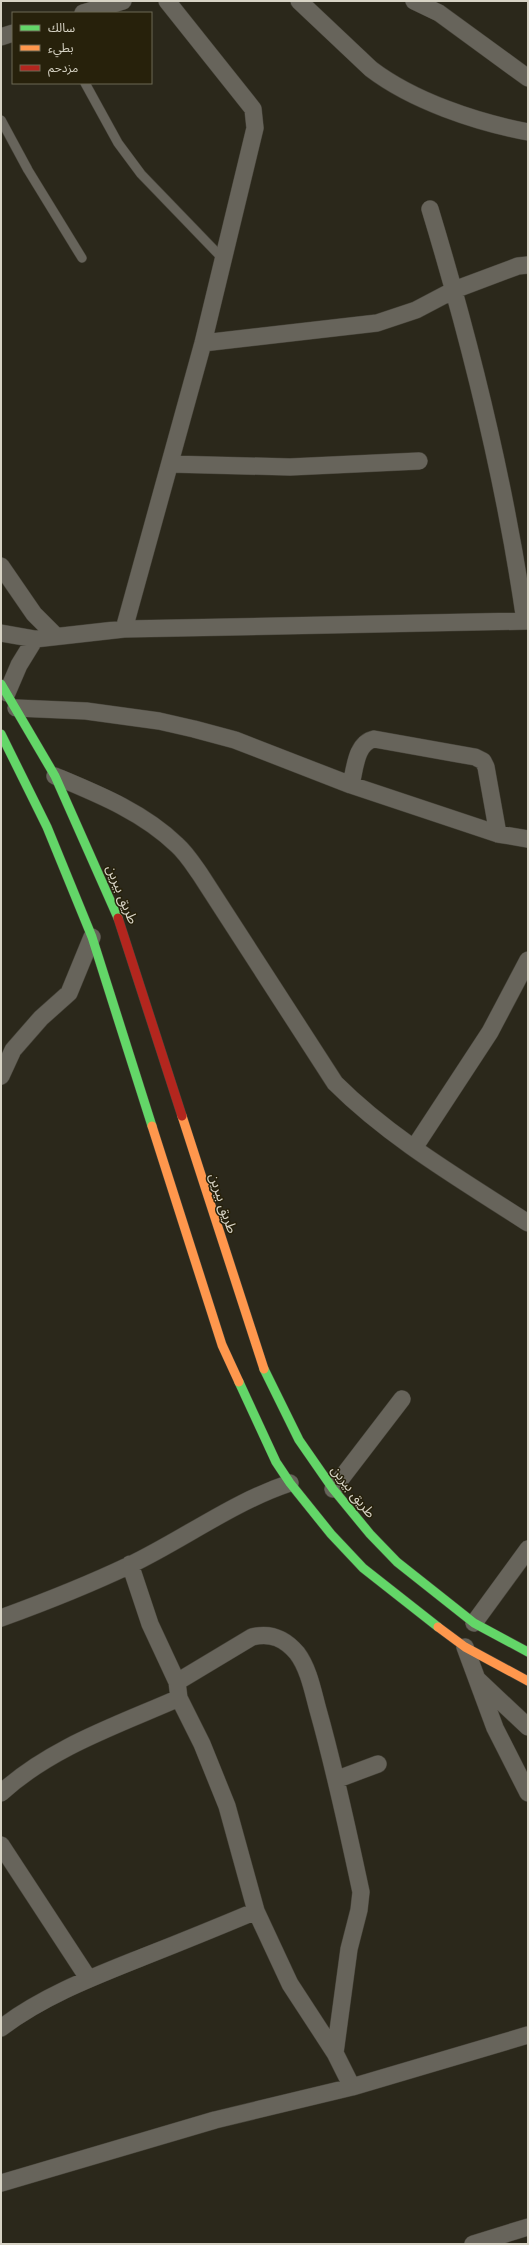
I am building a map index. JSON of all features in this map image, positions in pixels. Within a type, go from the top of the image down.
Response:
[{"type":"main road","name":"طريق بيرين","points":[[4,689],[55,776],[121,924],[257,1353],[274,1393],[299,1440],[333,1489],[370,1534],[397,1562],[474,1623],[528,1652]]},
{"type":"main road","points":[[1,734],[17,763],[47,827],[92,937],[222,1344],[239,1386],[276,1462],[290,1483],[331,1534],[363,1568],[411,1608],[465,1647],[528,1681]]},
{"type":"street","points":[[86,12],[123,1]]},
{"type":"street","points":[[124,629],[203,343],[255,128],[253,109],[167,1]]},
{"type":"street","points":[[299,1],[371,69],[384,78],[459,113],[478,120],[528,132]]},
{"type":"street","points":[[414,1],[439,13],[528,78]]},
{"type":"street","points":[[1,37],[12,33]]},
{"type":"street","points":[[1,633],[35,639],[55,635],[124,629],[526,621],[508,519],[485,407],[454,290],[430,209]]},
{"type":"street","points":[[203,343],[378,323],[416,310],[454,290],[518,266],[528,265]]},
{"type":"street","points":[[170,464],[290,467],[419,461]]},
{"type":"street","points":[[1,566],[34,614],[55,635]]},
{"type":"street","points":[[4,689],[35,639]]},
{"type":"street","points":[[16,708],[86,711],[159,721],[194,729],[235,740],[351,784],[498,834],[528,839]]},
{"type":"street","points":[[351,784],[360,751],[363,744],[368,740],[374,739],[476,757],[483,761],[486,767],[498,834]]},
{"type":"street","points":[[55,776],[119,804],[158,828],[179,846],[200,874],[335,1083],[347,1096],[414,1148],[528,1223]]},
{"type":"street","points":[[1,1076],[14,1050],[41,1018],[70,993],[92,937]]},
{"type":"street","points":[[414,1148],[490,1032],[528,960]]},
{"type":"street","points":[[333,1489],[402,1399]]},
{"type":"street","points":[[259,1495],[276,1462]]},
{"type":"street","points":[[1,1618],[35,1606],[130,1564],[259,1495],[290,1483]]},
{"type":"street","points":[[474,1623],[527,1553]]},
{"type":"street","points":[[130,1564],[150,1624],[227,1806],[256,1911],[290,1984],[335,2053],[352,2087]]},
{"type":"street","points":[[1,1793],[53,1755],[178,1690],[252,1637],[261,1634],[274,1636],[288,1643],[298,1655],[307,1673],[338,1779],[361,1892],[359,1910],[346,1972],[335,2053]]},
{"type":"street","points":[[465,1647],[474,1676],[495,1728],[528,1793]]},
{"type":"street","points":[[474,1676],[528,1727]]},
{"type":"street","points":[[338,1779],[378,1764]]},
{"type":"street","points":[[1,1845],[88,1978]]},
{"type":"street","points":[[1,2028],[16,2016],[51,1996],[88,1978],[256,1911]]},
{"type":"street","points":[[1,2182],[215,2120],[352,2087],[528,2035]]},
{"type":"street","points":[[473,2244],[528,2227]]},
{"type":"lane","points":[[86,84],[118,143],[141,174],[223,259]]},
{"type":"lane","points":[[1,120],[28,170],[82,258]]},
{"type":"traffic: fast","points":[[1,684],[55,776],[118,918]]},
{"type":"traffic: fast","points":[[1,734],[47,827],[92,937],[152,1126]]},
{"type":"traffic: fast","points":[[264,1369],[299,1440],[333,1489],[370,1534],[397,1562],[474,1623],[528,1652]]},
{"type":"traffic: fast","points":[[239,1382],[276,1462],[290,1483],[331,1534],[363,1568],[438,1627]]},
{"type":"traffic: slow","points":[[182,1116],[264,1369]]},
{"type":"traffic: slow","points":[[152,1126],[222,1345],[239,1382]]},
{"type":"traffic: slow","points":[[438,1627],[465,1647],[528,1681]]},
{"type":"traffic: jam","points":[[118,918],[182,1116]]}]
